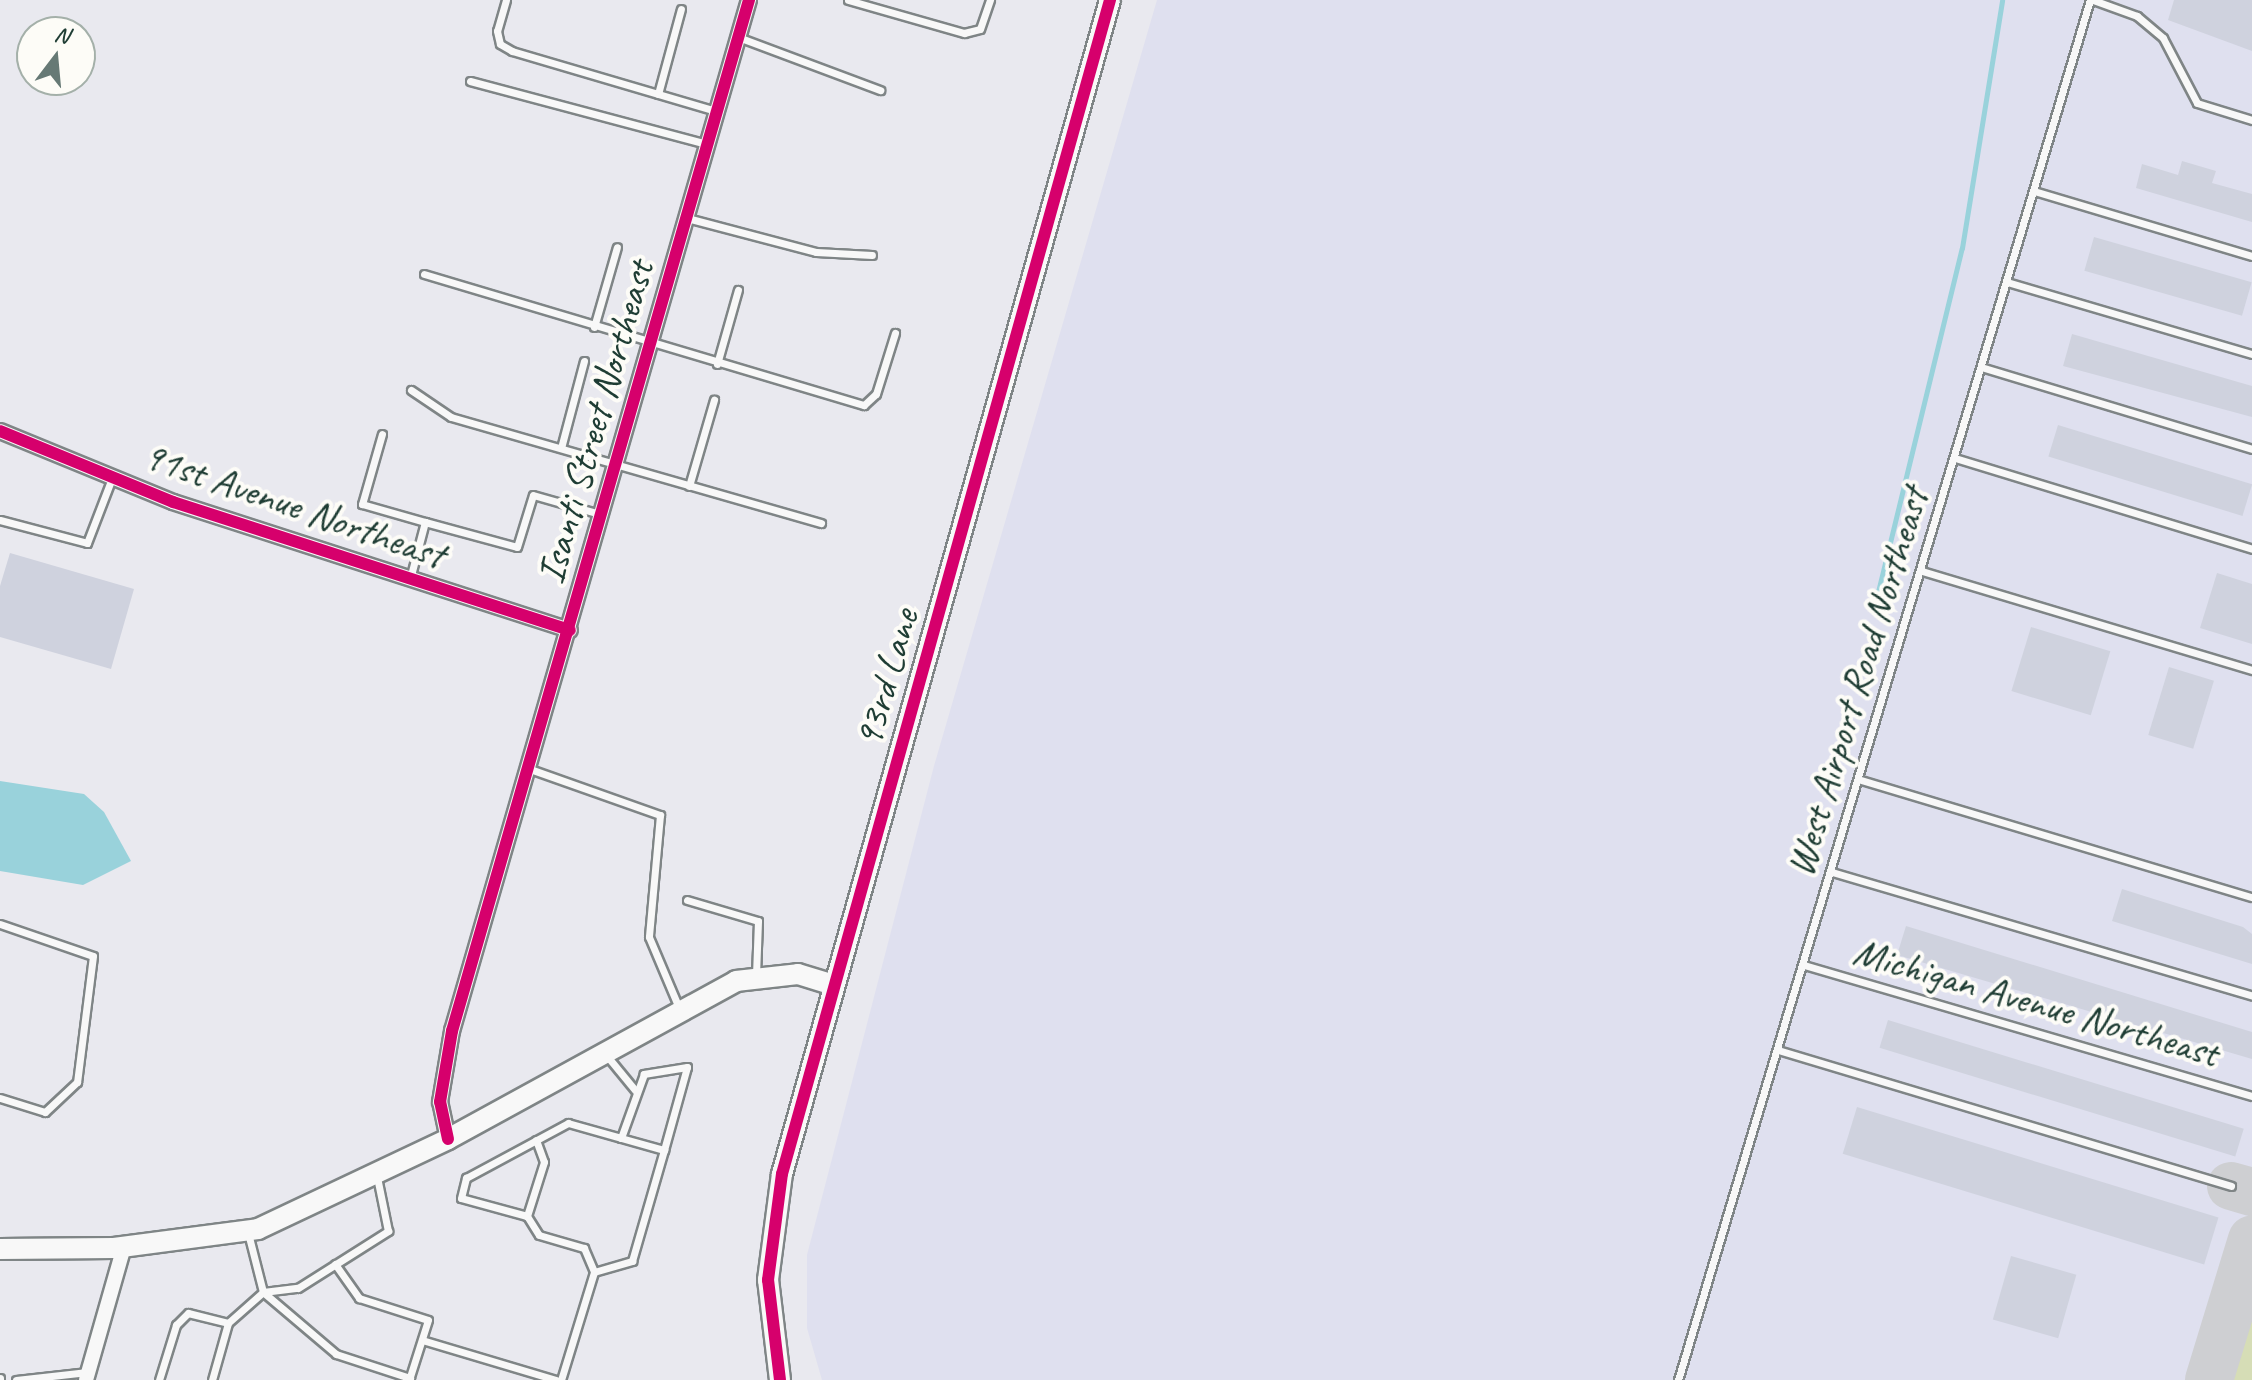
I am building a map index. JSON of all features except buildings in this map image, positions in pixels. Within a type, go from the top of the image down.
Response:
[{"type":"street","name":"Isanti Street Northeast","points":[[448,1139],[440,1102],[452,1031],[530,769],[749,0]]},
{"type":"street","name":"93rd Lane","points":[[780,1380],[769,1310],[774,1218],[833,985],[1110,0]]},
{"type":"street","name":"91st Avenue Northeast","points":[[0,431],[112,476],[410,579],[570,630]]},
{"type":"street","points":[[0,1249],[124,1247],[247,1231],[377,1175],[448,1139],[679,1008],[756,975],[798,974],[833,985]]},
{"type":"street","points":[[87,1376],[124,1247]]},
{"type":"lane","points":[[506,0],[500,44],[716,111]]},
{"type":"lane","points":[[848,0],[964,33],[980,29],[990,0]]},
{"type":"lane","points":[[2091,0],[2137,16],[2163,38],[2197,103],[2252,120]]},
{"type":"lane","name":"West Airport Road Northeast","points":[[1678,1380],[1861,780],[2091,0]]},
{"type":"lane","points":[[658,94],[681,9]]},
{"type":"lane","points":[[738,37],[880,90]]},
{"type":"lane","points":[[470,81],[707,144]]},
{"type":"lane","points":[[2034,191],[2252,256]]},
{"type":"lane","points":[[685,217],[816,252],[872,255]]},
{"type":"lane","points":[[594,327],[617,247]]},
{"type":"lane","points":[[424,274],[650,345],[864,405],[876,394],[895,333]]},
{"type":"lane","points":[[2007,282],[2252,354]]},
{"type":"lane","points":[[717,364],[738,290]]},
{"type":"lane","points":[[561,448],[584,361]]},
{"type":"lane","points":[[1981,367],[2252,449]]},
{"type":"lane","points":[[411,390],[451,417],[821,523]]},
{"type":"lane","points":[[689,486],[714,400]]},
{"type":"lane","points":[[382,434],[362,504],[517,547],[533,495],[602,515]]},
{"type":"lane","points":[[1955,458],[2252,549]]},
{"type":"lane","points":[[0,520],[87,543],[112,476]]},
{"type":"lane","points":[[410,579],[425,522]]},
{"type":"lane","points":[[1922,571],[2252,670]]},
{"type":"lane","points":[[530,769],[660,815],[649,937],[679,1008]]},
{"type":"lane","points":[[1861,780],[2252,897]]},
{"type":"lane","points":[[1832,872],[2252,996]]},
{"type":"lane","points":[[687,900],[758,921],[756,975]]},
{"type":"lane","points":[[0,924],[93,956],[77,1082],[45,1112],[0,1098]]},
{"type":"lane","name":"Michigan Avenue Northeast","points":[[1804,965],[2252,1096]]},
{"type":"lane","points":[[1778,1050],[2231,1186]]},
{"type":"lane","points":[[604,1051],[635,1090]]},
{"type":"lane","points":[[594,1272],[632,1261],[687,1067],[644,1074],[635,1090],[621,1138]]},
{"type":"lane","points":[[422,1340],[559,1380],[594,1272],[584,1248],[539,1235],[527,1216],[461,1198],[466,1178],[568,1123],[664,1150]]},
{"type":"lane","points":[[527,1216],[544,1162],[536,1140]]},
{"type":"lane","points":[[212,1380],[228,1323],[263,1292],[298,1288],[388,1231],[377,1175]]},
{"type":"lane","points":[[247,1231],[263,1292],[336,1354],[409,1379],[428,1320],[359,1298],[335,1264]]},
{"type":"lane","points":[[159,1380],[176,1325],[188,1313],[228,1323]]},
{"type":"lane","points":[[519,1380],[522,1371]]},
{"type":"lane","points":[[16,1380],[87,1376]]},
{"type":"shaded area","points":[[1157,0],[2252,0],[2252,1380],[822,1380],[807,1328],[807,1255],[934,766]]},
{"type":"green space","points":[[2252,1306],[2252,1380],[2229,1380]]},
{"type":"water","points":[[0,781],[84,794],[104,812],[131,861],[83,885],[0,871]]},
{"type":"waterway","points":[[1875,604],[1962,248],[2002,0]]},
{"type":"taxiway","points":[[2231,1186],[2252,1192]]},
{"type":"taxiway","points":[[2209,1380],[2252,1239]]},
{"type":"cycle path","points":[[448,1139],[440,1102],[452,1031],[749,0]]},
{"type":"cycle path","points":[[780,1380],[768,1280],[782,1174],[1110,0]]},
{"type":"cycle path","points":[[0,431],[173,502],[570,630]]}]
